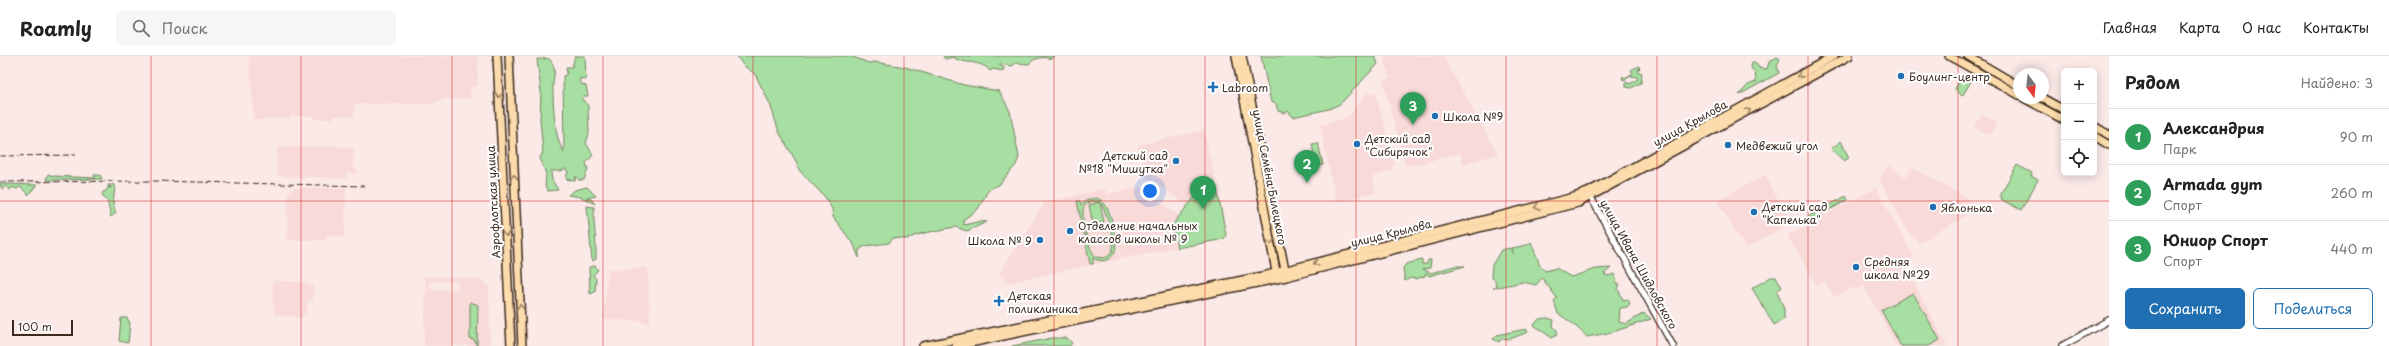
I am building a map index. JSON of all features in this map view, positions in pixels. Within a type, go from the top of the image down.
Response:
[{"type":"main road","name":"Аэрофлотская улица","points":[[497,56],[511,346]]},
{"type":"main road","name":"Аэрофлотская улица","points":[[509,56],[522,346]]},
{"type":"main road","name":"улица Семёна Билецкого","points":[[1236,56],[1277,276]]},
{"type":"main road","name":"улица Семёна Билецкого","points":[[1242,56],[1285,274]]},
{"type":"main road","name":"улица Крылова","points":[[1590,195],[1834,56]]},
{"type":"main road","name":"улица Крылова","points":[[956,346],[1277,276],[1590,195],[1849,56]]},
{"type":"main road","points":[[1949,56],[2013,92]]},
{"type":"main road","points":[[1968,56],[2013,82]]},
{"type":"main road","points":[[2049,102],[2061,108]]},
{"type":"main road","points":[[2035,104],[2061,118]]},
{"type":"main road","points":[[2097,128],[2109,135]]},
{"type":"main road","points":[[2097,138],[2109,144]]},
{"type":"main road","name":"улица Крылова","points":[[923,346],[1277,276]]},
{"type":"street","name":"улица Ивана Шидловского","points":[[1590,195],[1673,346]]},
{"type":"street","points":[[2062,346],[2109,320]]},
{"type":"shaded area","points":[[249,56],[478,56],[478,86],[471,87],[470,99],[446,99],[431,104],[354,104],[354,116],[334,116],[332,119],[315,119],[314,116],[292,116],[289,118],[254,120]]},
{"type":"shaded area","name":"Школа №9","points":[[1383,56],[1443,56],[1498,154],[1463,164],[1460,153],[1410,166],[1404,162],[1383,80],[1390,78]]},
{"type":"shaded area","name":"Детский сад \"Сибирячок\"","points":[[1375,92],[1395,164],[1391,171],[1372,176],[1376,192],[1336,202],[1320,125],[1347,118],[1366,94]]},
{"type":"shaded area","points":[[1982,114],[1997,122],[1990,136],[1974,127]]},
{"type":"shaded area","name":"Детский сад №18 \"Мишутка\"","points":[[1204,130],[1217,188],[1196,193],[1187,205],[1145,177],[1138,145]]},
{"type":"shaded area","points":[[335,146],[354,148],[353,168],[357,169],[357,174],[347,173],[346,178],[277,176],[278,147]]},
{"type":"shaded area","name":"Яблонька","points":[[1888,165],[1906,177],[1912,167],[1972,201],[1971,213],[1919,243],[1914,236],[1911,237],[1879,179]]},
{"type":"shaded area","name":"Детский сад \"Капелька\"","points":[[1765,175],[1790,223],[1746,249],[1717,201]]},
{"type":"shaded area","points":[[1140,187],[1179,216],[1172,224],[1177,247],[1121,259],[1107,194]]},
{"type":"shaded area","points":[[294,188],[346,188],[345,236],[326,236],[326,240],[287,240],[288,193]]},
{"type":"shaded area","name":"Средняя школа №29","points":[[1876,188],[1914,257],[1904,263],[1947,346],[1896,346],[1864,286],[1855,290],[1854,287],[1837,296],[1833,296],[1825,281],[1817,285],[1787,235]]},
{"type":"shaded area","name":"Отделение начальных классов школы № 9","points":[[1105,189],[1120,259],[1005,283],[1004,277],[999,274],[1045,202]]},
{"type":"shaded area","points":[[648,268],[650,322],[603,319],[608,269]]},
{"type":"shaded area","points":[[423,276],[480,279],[489,287],[490,346],[424,346],[426,280],[423,280]],"holes":[[[429,281],[458,282],[458,290],[429,289]]]},
{"type":"shaded area","points":[[274,281],[305,282],[308,285],[313,285],[313,300],[308,300],[306,314],[303,314],[303,318],[274,314],[272,284]]},
{"type":"green space","points":[[575,56],[585,56],[586,80],[580,78],[580,83],[586,86],[588,96],[583,96],[582,99],[588,106],[589,134],[586,143],[593,155],[586,163],[588,169],[584,180],[579,180],[576,176],[575,181],[566,179],[568,171],[565,169],[561,171],[551,171],[552,180],[558,190],[548,191],[545,187],[546,174],[540,158],[543,152],[540,120],[541,92],[537,59],[547,58],[551,61],[554,67],[553,93],[556,130],[564,152],[563,76],[567,74],[566,67],[572,67]]},
{"type":"green space","points":[[737,56],[850,56],[869,63],[875,62],[905,67],[964,85],[999,91],[1010,111],[1019,157],[1016,165],[999,185],[989,189],[978,209],[963,220],[964,225],[981,221],[987,222],[967,231],[955,227],[920,234],[907,239],[893,238],[889,243],[865,246],[859,250],[859,258],[854,245],[833,217],[832,209],[825,197],[799,170],[797,163],[779,132],[770,104],[755,74],[743,65]]},
{"type":"green space","points":[[943,56],[1054,56],[1051,59],[1039,58],[1029,64],[1016,63],[1012,66],[1001,64],[999,65],[1004,67],[1003,71],[993,69],[990,71],[986,67],[977,63],[961,61],[953,57],[945,59]]},
{"type":"green space","points":[[1261,56],[1375,56],[1378,64],[1340,104],[1329,109],[1293,117],[1288,111],[1285,113],[1278,111],[1276,104],[1271,102]]},
{"type":"green space","points":[[1777,57],[1780,59],[1777,66],[1779,73],[1739,95],[1748,85],[1756,82],[1755,73],[1751,68],[1752,62],[1755,62],[1759,68],[1767,69],[1769,62]]},
{"type":"green space","points":[[1639,66],[1640,68],[1637,71],[1642,73],[1641,83],[1631,88],[1626,87],[1626,82],[1630,84],[1638,79],[1637,77],[1631,76],[1625,80],[1622,79],[1623,76],[1624,78],[1633,74],[1631,70]]},
{"type":"green space","points":[[1963,74],[1972,80],[1962,96],[1955,89]]},
{"type":"green space","points":[[1841,141],[1849,158],[1844,161],[1831,149]]},
{"type":"green space","points":[[1318,143],[1323,165],[1316,166],[1312,144]]},
{"type":"green space","points":[[2017,165],[2032,173],[2031,176],[2038,180],[2021,210],[2002,200],[2000,195]]},
{"type":"green space","points":[[48,174],[53,176],[95,178],[94,175],[100,175],[102,179],[46,180]]},
{"type":"green space","points":[[0,184],[37,185],[28,195],[21,187],[16,189],[12,187],[10,190],[6,186],[2,189]]},
{"type":"green space","points":[[109,184],[110,189],[112,184],[115,186],[113,205],[116,213],[111,217],[107,200],[104,198],[102,193],[107,190]]},
{"type":"green space","points":[[587,187],[596,196],[586,198],[591,199],[595,204],[581,197],[568,195],[575,190]]},
{"type":"green space","points":[[1217,189],[1226,235],[1224,239],[1177,248],[1173,224],[1197,194]]},
{"type":"green space","points":[[1846,196],[1848,200],[1810,220],[1808,217]]},
{"type":"green space","points":[[1096,198],[1106,205],[1111,218],[1116,247],[1113,255],[1108,260],[1101,261],[1093,258],[1093,264],[1090,264],[1077,201],[1080,201],[1081,205],[1087,200]],"holes":[[[1091,201],[1100,202],[1089,205],[1093,224],[1104,222],[1100,203],[1107,217],[1113,248],[1110,254],[1105,258],[1096,257],[1093,254],[1086,236],[1083,215],[1084,208],[1087,204]]]},
{"type":"green space","points":[[587,206],[594,207],[596,259],[592,261]]},
{"type":"green space","points":[[1531,242],[1540,265],[1545,271],[1556,268],[1571,277],[1596,269],[1611,268],[1604,274],[1608,276],[1615,274],[1617,284],[1620,284],[1618,289],[1623,300],[1628,299],[1630,304],[1627,307],[1620,308],[1619,322],[1626,324],[1644,313],[1651,319],[1613,332],[1587,337],[1569,321],[1558,314],[1554,301],[1557,298],[1542,278],[1536,285],[1523,282],[1493,288],[1496,287],[1495,280],[1491,277],[1492,265],[1501,250],[1510,248],[1513,254],[1512,248],[1527,245]]},
{"type":"green space","points":[[1422,260],[1422,264],[1427,264],[1428,260],[1431,260],[1430,268],[1423,269],[1431,273],[1454,266],[1465,266],[1429,276],[1426,273],[1425,276],[1416,279],[1411,278],[1405,281],[1403,268],[1406,264]]},
{"type":"green space","points":[[595,266],[598,270],[593,275],[596,279],[595,292],[590,294],[589,267]]},
{"type":"green space","points":[[1771,277],[1776,277],[1782,286],[1777,291],[1784,309],[1784,319],[1774,325],[1752,288]]},
{"type":"green space","points":[[1913,293],[1940,340],[1929,346],[1901,346],[1881,310]]},
{"type":"green space","points":[[470,302],[478,305],[477,346],[474,340],[470,339]]},
{"type":"green space","points":[[121,318],[127,318],[130,323],[128,343],[119,341]]},
{"type":"green space","points":[[1547,318],[1554,320],[1553,326],[1557,330],[1557,335],[1552,338],[1534,325],[1539,319]]},
{"type":"green space","points":[[1526,329],[1528,332],[1510,339],[1502,338],[1499,342],[1493,339],[1497,335]]},
{"type":"green space","points":[[1052,338],[1067,338],[1072,343],[1070,346],[1012,346]]},
{"type":"railway","points":[[0,156],[76,155]]},
{"type":"railway","points":[[0,182],[154,181],[364,186]]},
{"type":"place","name":"Боулинг-центр","points":[[1901,76]]},
{"type":"place","name":"Labroom","points":[[1213,87]]},
{"type":"place","name":"Школа №9","points":[[1435,116]]},
{"type":"place","name":"Юниор Спорт","points":[[1413,125]]},
{"type":"place","name":"Детский сад \"Сибирячок\"","points":[[1357,144]]},
{"type":"place","name":"Медвежий угол","points":[[1728,145]]},
{"type":"place","name":"Детский сад №18 \"Мишутка\"","points":[[1176,161]]},
{"type":"place","name":"Armada gym","points":[[1307,183]]},
{"type":"place","name":"Яблонька","points":[[1933,207]]},
{"type":"place","name":"Александрия","points":[[1203,209]]},
{"type":"place","name":"Детский сад \"Капелька\"","points":[[1754,212]]},
{"type":"place","name":"Отделение начальных классов школы № 9","points":[[1070,231]]},
{"type":"place","name":"Школа № 9","points":[[1040,240]]},
{"type":"place","name":"Средняя школа №29","points":[[1856,267]]},
{"type":"place","name":"Детская поликлиника","points":[[999,301]]}]
